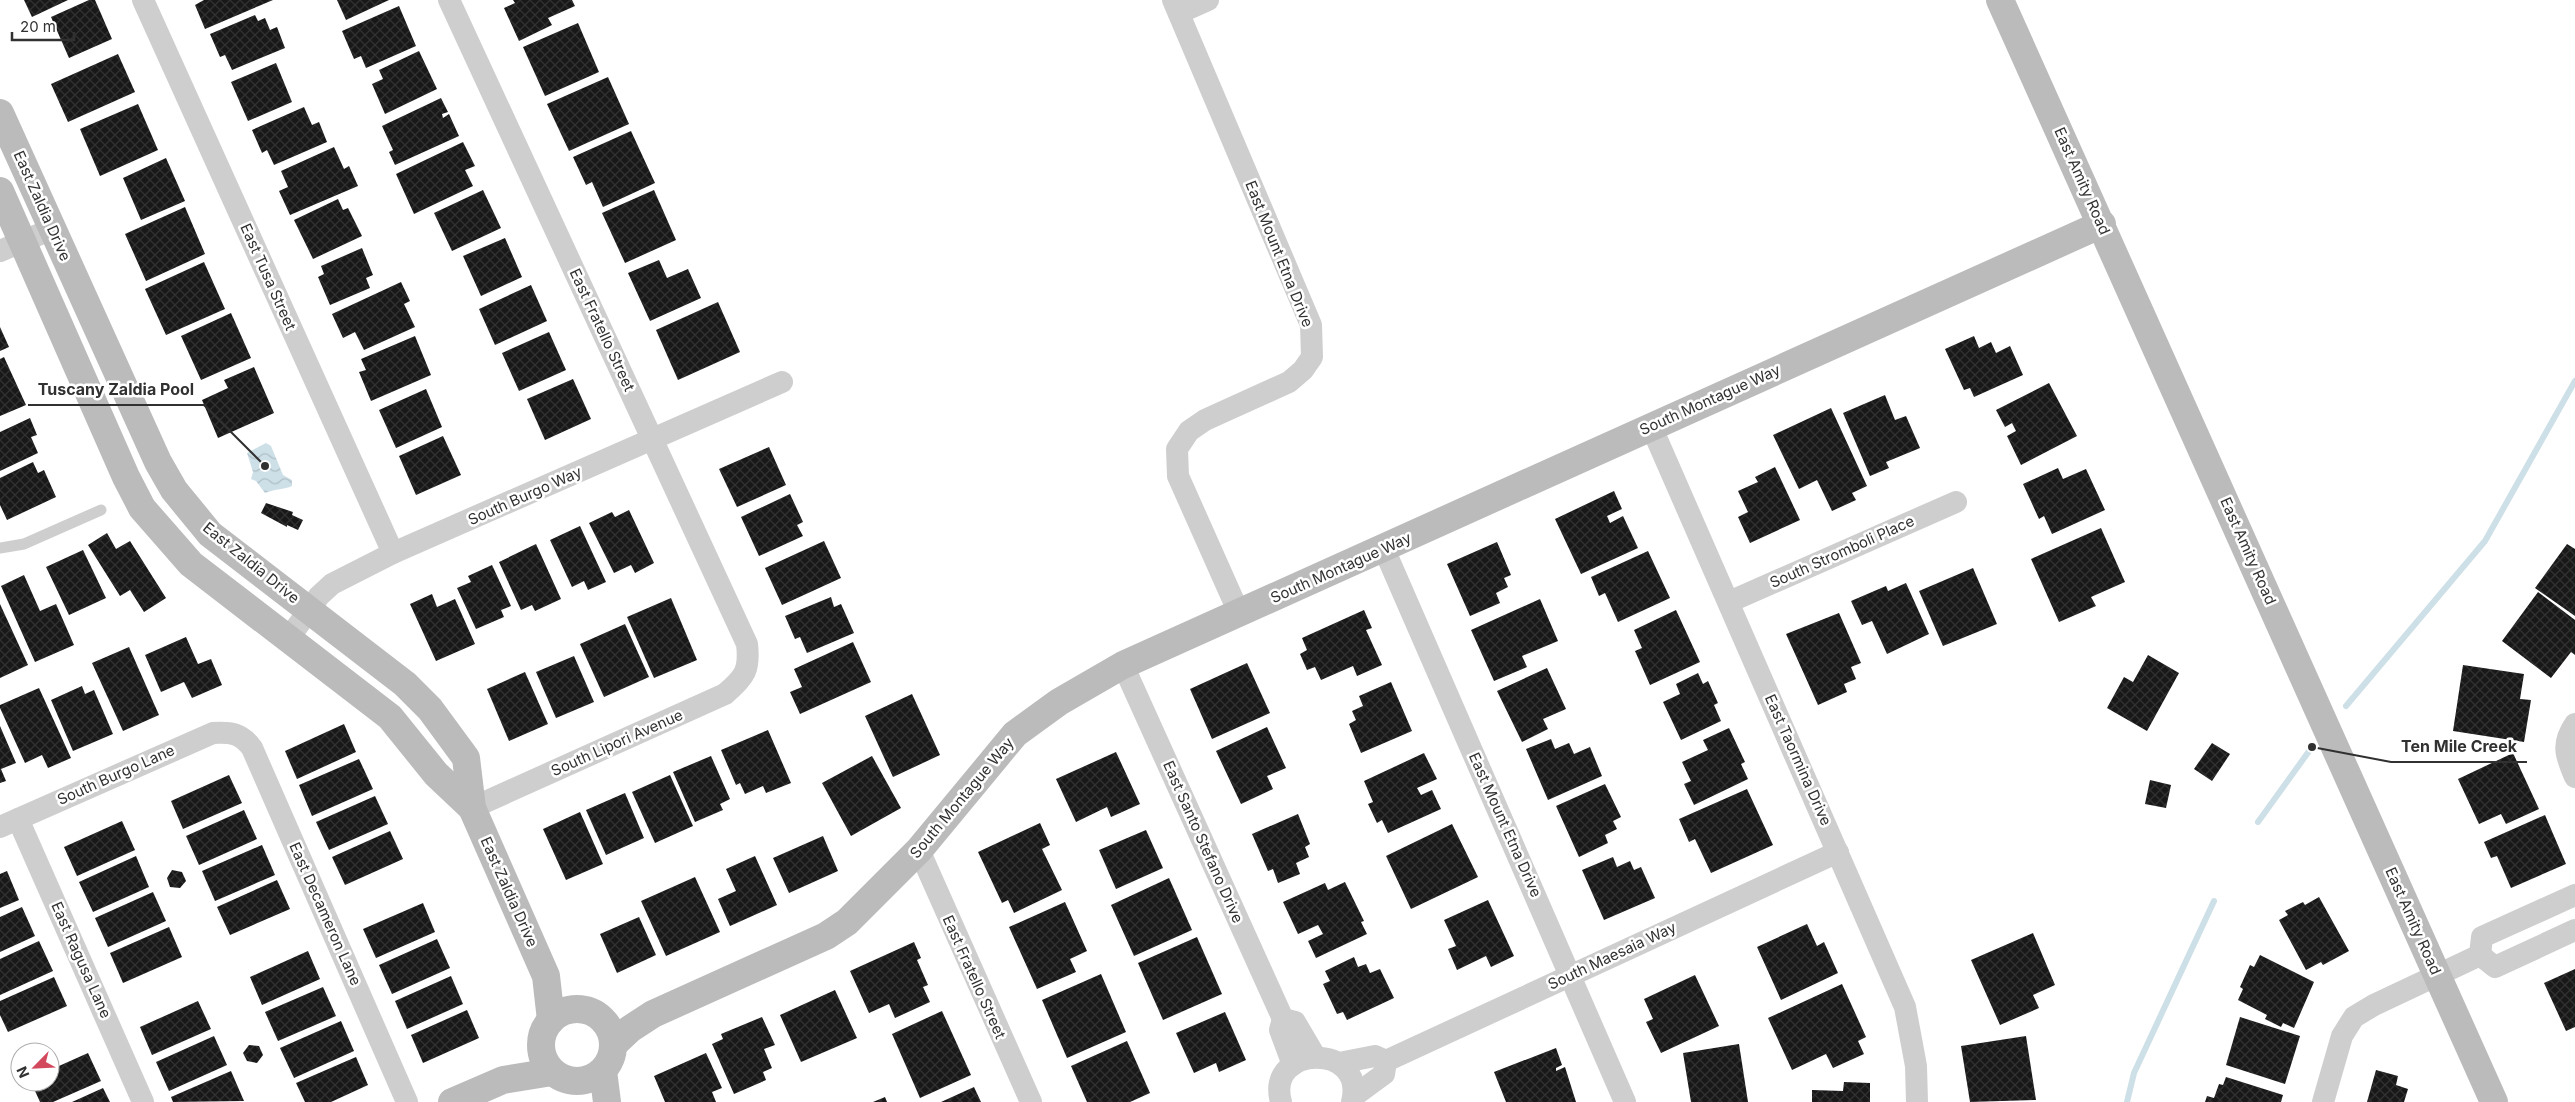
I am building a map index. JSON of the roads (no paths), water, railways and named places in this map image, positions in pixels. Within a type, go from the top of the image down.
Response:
[{"type":"street","name":"East Tusa Street","points":[[143,0],[393,553]]},
{"type":"street","name":"East Fratello Street","points":[[449,0],[747,644],[749,663]]},
{"type":"street","points":[[1176,7],[1208,0]]},
{"type":"street","name":"East Amity Road","points":[[2000,0],[2494,1102]]},
{"type":"street","name":"East Mount Etna Drive","points":[[1176,7],[1311,325],[1313,341],[1312,357],[1303,370],[1289,382],[1205,420],[1189,431],[1177,449],[1178,476],[1239,613]]},
{"type":"street","name":"East Zaldia Drive","points":[[0,113],[158,462],[174,490],[210,534],[405,684],[435,716],[466,758],[472,808],[546,976],[551,1020]]},
{"type":"street","name":"East Zaldia Drive","points":[[0,192],[11,246],[142,508],[190,564],[390,717],[436,774],[472,808]]},
{"type":"street","name":"South Montague Way","points":[[614,1045],[630,1029],[653,1014],[826,936],[847,922],[919,850],[1016,734],[1059,702],[1124,664],[1384,549],[1651,426],[2102,224]]},
{"type":"street","points":[[11,246],[52,228]]},
{"type":"street","name":"South Burgo Way","points":[[288,638],[309,609],[332,584],[393,553],[782,382]]},
{"type":"street","name":"East Taormina Drive","points":[[1651,426],[1905,1007],[1912,1034],[1916,1066],[1917,1102]]},
{"type":"street","name":"South Stromboli Place","points":[[1729,602],[1956,502]]},
{"type":"street","name":"East Mount Etna Drive","points":[[1384,549],[1625,1102]]},
{"type":"street","name":"South Lipori Avenue","points":[[472,808],[725,694],[741,680],[749,663]]},
{"type":"street","name":"East Santo Stefano Drive","points":[[1124,664],[1283,1019],[1280,1030],[1293,1065]]},
{"type":"street","name":"South Burgo Lane","points":[[9,823],[213,733],[234,733]]},
{"type":"street","name":"East Decameron Lane","points":[[234,733],[245,739],[252,748],[407,1102]]},
{"type":"street","points":[[2570,733],[2569,763],[2575,777]]},
{"type":"street","name":"East Ragusa Lane","points":[[9,823],[144,1102]]},
{"type":"street","name":"East Fratello Street","points":[[919,850],[1031,1102]]},
{"type":"street","name":"South Maesaia Way","points":[[1386,1062],[1838,852]]},
{"type":"street","points":[[2480,955],[2482,937],[2575,895]]},
{"type":"street","points":[[2480,955],[2495,966],[2575,930]]},
{"type":"street","points":[[2323,1102],[2342,1036],[2354,1017],[2374,1005],[2480,955]]},
{"type":"street","name":"East Zaldia Drive","points":[[546,976],[576,1009]]},
{"type":"street","points":[[576,1009],[590,1011],[603,1019],[611,1031],[614,1045],[611,1059],[603,1071],[591,1078],[578,1081],[564,1079],[552,1072],[544,1060],[541,1047],[543,1032],[551,1020],[562,1012],[576,1009]]},
{"type":"street","name":"South Montague Way","points":[[603,1019],[626,1019],[653,1014]]},
{"type":"street","points":[[1283,1019],[1296,1022],[1316,1056]]},
{"type":"street","points":[[503,1080],[541,1047]]},
{"type":"street","points":[[1277,1100],[1285,1074],[1293,1065],[1304,1059],[1316,1056],[1328,1058],[1339,1063],[1347,1072],[1352,1083],[1353,1099]]},
{"type":"street","points":[[1339,1063],[1375,1056],[1386,1062],[1384,1074],[1353,1099]]},
{"type":"street","points":[[603,1071],[607,1102]]},
{"type":"street","points":[[452,1102],[503,1080],[552,1072]]},
{"type":"street","points":[[578,1081],[595,1102]]},
{"type":"lane","points":[[0,548],[24,544],[101,510]]},
{"type":"water","points":[[266,443],[271,446],[283,475],[292,480],[292,486],[265,493],[256,481],[251,479],[253,472],[247,453]]},
{"type":"waterway","points":[[2346,706],[2485,541],[2575,381]]},
{"type":"waterway","points":[[2258,822],[2312,747]]},
{"type":"waterway","points":[[2127,1102],[2134,1073],[2214,901]]},
{"type":"place","name":"Tuscany Zaldia Pool","points":[[265,466]]},
{"type":"place","name":"Ten Mile Creek","points":[[2312,747]]}]
